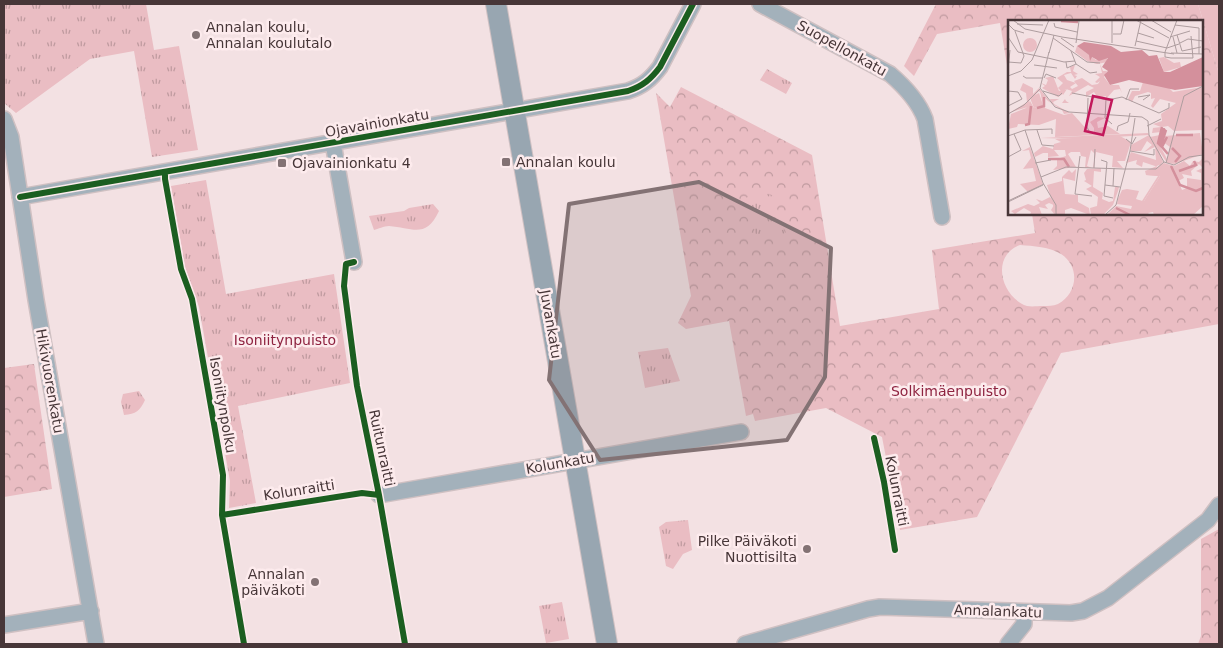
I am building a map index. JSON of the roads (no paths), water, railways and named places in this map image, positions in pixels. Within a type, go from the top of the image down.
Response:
[{"type":"main road","name":"Juvankatu","points":[[496,4],[606,644]]},
{"type":"street","name":"Ojavainionkatu","points":[[20,197],[628,90],[644,84],[654,76],[693,4]]},
{"type":"street","name":"Suopellonkatu","points":[[760,4],[890,74],[907,88],[925,119],[942,217]]},
{"type":"street","name":"Hikivuorenkatu","points":[[4,118],[12,137],[37,308],[96,644]]},
{"type":"street","points":[[333,143],[354,262]]},
{"type":"street","name":"Kolunkatu","points":[[379,494],[741,432]]},
{"type":"street","name":"Annalankatu","points":[[745,644],[868,609],[1024,612],[1083,611],[1108,598],[1208,520],[1219,505]]},
{"type":"street","points":[[4,625],[91,611]]},
{"type":"street","points":[[1008,644],[1024,624],[1024,612]]},
{"type":"place","name":"Annalan koulu, Annalan koulutalo","points":[[196,35]]},
{"type":"place","name":"Annalan koulu","points":[[506,162]]},
{"type":"place","name":"Ojavainionkatu 4","points":[[282,163]]},
{"type":"place","name":"Pilke Päiväkoti Nuottisilta","points":[[807,549]]},
{"type":"place","name":"Annalan päiväkoti","points":[[315,582]]},
{"type":"park label","name":"Isoniitynpuisto","points":[[285,340]]},
{"type":"park label","name":"Solkimäenpuisto","points":[[949,391]]}]
